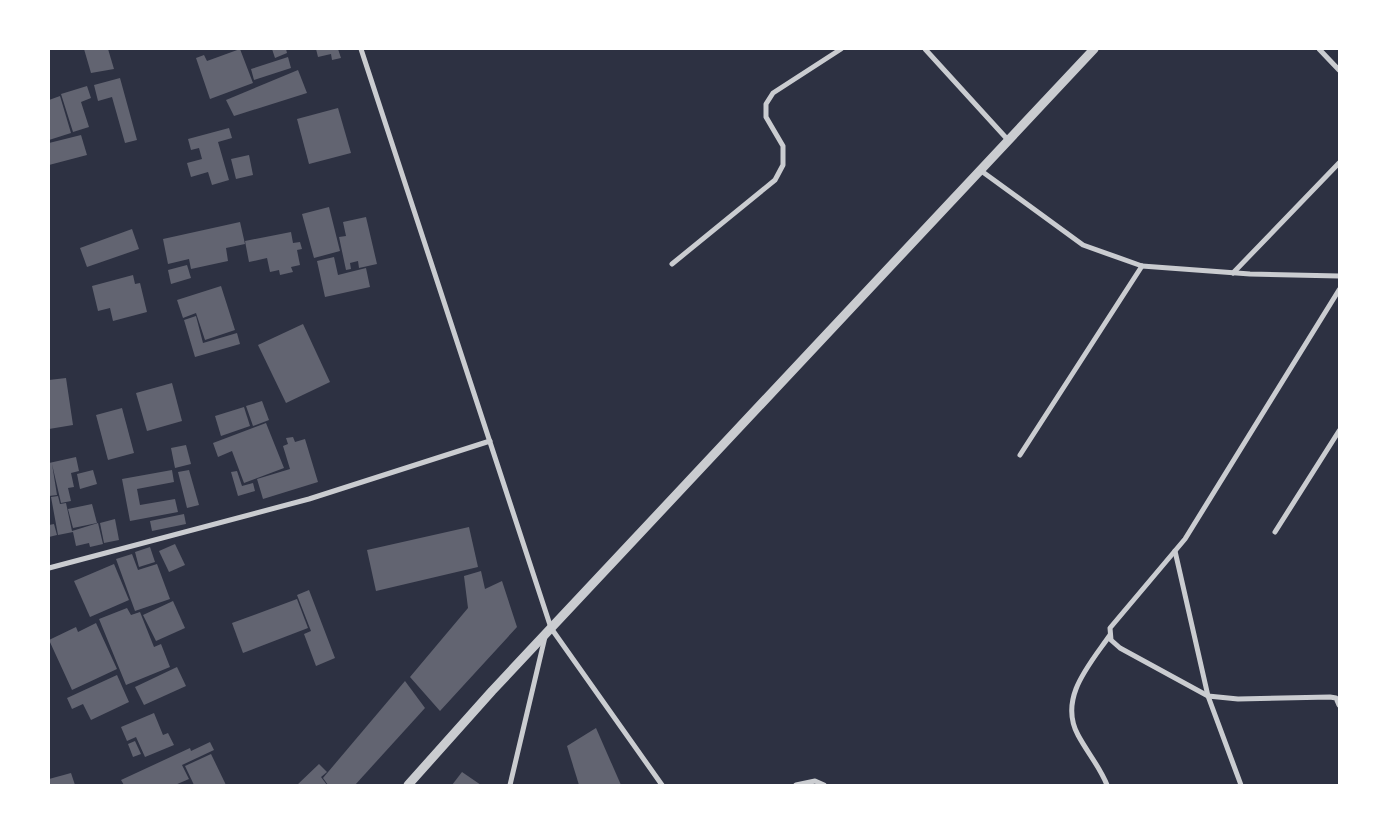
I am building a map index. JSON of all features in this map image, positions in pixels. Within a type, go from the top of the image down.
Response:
[{"type":"street","points":[[361,49],[490,441],[548,631],[662,785]]},
{"type":"street","points":[[672,264],[775,180],[783,165],[783,146],[766,117],[766,104],[773,93],[841,49]]},
{"type":"street","points":[[925,49],[1008,140]]},
{"type":"street","points":[[408,785],[492,691],[1094,49]]},
{"type":"street","points":[[1319,49],[1339,70]]},
{"type":"street","points":[[1233,273],[1339,163]]},
{"type":"street","points":[[980,170],[1083,246],[1142,266],[1233,273],[1339,276]]},
{"type":"street","points":[[1020,455],[1142,266]]},
{"type":"street","points":[[1339,290],[1185,539],[1110,628],[1111,640],[1120,648],[1208,696],[1238,699],[1330,697],[1336,698],[1339,705]]},
{"type":"street","points":[[1275,532],[1339,430]]},
{"type":"street","points":[[49,568],[309,499],[490,441]]},
{"type":"street","points":[[1175,551],[1208,696],[1241,785]]},
{"type":"street","points":[[510,785],[548,631]]},
{"type":"street","points":[[1107,785],[1096,763],[1077,734],[1071,714],[1073,696],[1080,680],[1111,635]]},
{"type":"street","points":[[796,785],[815,781],[824,785]]},
{"type":"building","points":[[84,49],[108,49],[114,69],[91,73]]},
{"type":"building","points":[[240,49],[253,83],[210,99],[196,58],[204,55],[207,61]]},
{"type":"building","points":[[272,49],[286,49],[287,53],[275,58]]},
{"type":"building","points":[[316,49],[338,49],[341,58],[332,60],[331,54],[318,57]]},
{"type":"building","points":[[288,57],[291,68],[254,80],[251,69]]},
{"type":"building","points":[[298,70],[307,93],[234,116],[226,100]]},
{"type":"building","points":[[120,78],[137,140],[125,143],[112,97],[98,101],[94,85]]},
{"type":"building","points":[[87,86],[91,98],[81,102],[89,127],[73,132],[61,94]]},
{"type":"building","points":[[60,96],[71,133],[49,140],[49,100]]},
{"type":"building","points":[[338,108],[351,153],[309,164],[297,119]]},
{"type":"building","points":[[229,128],[232,138],[218,142],[229,180],[212,185],[208,172],[191,177],[187,163],[202,159],[199,148],[191,150],[188,139]]},
{"type":"building","points":[[81,135],[87,155],[49,165],[49,143]]},
{"type":"building","points":[[249,155],[253,175],[236,179],[231,159]]},
{"type":"building","points":[[329,207],[340,251],[314,258],[302,214]]},
{"type":"building","points":[[366,217],[377,264],[359,268],[358,261],[350,263],[351,269],[346,270],[339,237],[346,236],[343,222]]},
{"type":"building","points":[[240,222],[245,244],[226,248],[228,261],[191,269],[189,259],[168,264],[163,239]]},
{"type":"building","points":[[132,229],[139,249],[87,267],[80,248]]},
{"type":"building","points":[[291,232],[293,243],[300,242],[302,249],[297,250],[300,265],[291,267],[293,272],[280,275],[279,270],[270,272],[267,258],[249,262],[245,241]]},
{"type":"building","points":[[334,257],[338,275],[366,268],[370,287],[325,297],[317,261]]},
{"type":"building","points":[[187,265],[191,278],[171,284],[168,270]]},
{"type":"building","points":[[133,275],[135,284],[140,283],[147,312],[113,321],[110,308],[98,311],[92,286]]},
{"type":"building","points":[[221,286],[235,330],[205,340],[196,313],[183,318],[177,300]]},
{"type":"building","points":[[196,316],[203,343],[237,333],[240,344],[195,357],[184,320]]},
{"type":"building","points":[[303,324],[330,382],[286,403],[258,345]]},
{"type":"building","points":[[66,378],[73,425],[49,429],[49,380]]},
{"type":"building","points":[[172,383],[182,421],[147,431],[136,393]]},
{"type":"building","points":[[262,401],[269,420],[253,426],[246,406]]},
{"type":"building","points":[[244,407],[250,426],[221,436],[215,416]]},
{"type":"building","points":[[122,408],[134,453],[108,460],[96,415]]},
{"type":"building","points":[[266,423],[284,468],[244,483],[232,451],[218,457],[213,443]]},
{"type":"building","points":[[293,437],[295,442],[305,439],[318,482],[263,499],[257,479],[290,469],[283,446],[288,444],[286,438]]},
{"type":"building","points":[[186,445],[191,464],[175,468],[171,448]]},
{"type":"building","points":[[76,457],[79,471],[71,473],[74,487],[68,488],[71,501],[61,503],[52,464],[57,495],[49,496],[49,463]]},
{"type":"building","points":[[93,470],[97,484],[80,489],[77,474]]},
{"type":"building","points":[[172,470],[174,482],[137,489],[140,505],[175,499],[178,512],[130,521],[122,479]]},
{"type":"building","points":[[189,470],[199,505],[187,508],[178,472]]},
{"type":"building","points":[[237,471],[242,486],[253,483],[255,491],[238,496],[231,472]]},
{"type":"building","points":[[58,496],[60,504],[66,503],[72,531],[98,523],[103,544],[90,547],[89,543],[76,546],[73,532],[58,535],[51,497]]},
{"type":"building","points":[[92,504],[97,523],[73,528],[68,509]]},
{"type":"building","points":[[184,514],[186,524],[152,531],[150,521]]},
{"type":"building","points":[[115,519],[119,540],[104,543],[100,523]]},
{"type":"building","points":[[54,524],[57,535],[49,537],[49,525]]},
{"type":"building","points":[[469,527],[478,567],[376,591],[367,550]]},
{"type":"building","points":[[175,544],[185,565],[169,572],[159,551]]},
{"type":"building","points":[[150,547],[155,562],[139,567],[135,552]]},
{"type":"building","points":[[132,554],[138,570],[157,564],[170,599],[135,611],[116,559]]},
{"type":"building","points":[[114,564],[129,600],[90,617],[74,581]]},
{"type":"building","points":[[481,571],[485,589],[502,581],[517,627],[440,711],[410,677],[468,608],[464,576]]},
{"type":"building","points":[[309,590],[335,658],[316,666],[304,634],[311,631],[297,595]]},
{"type":"building","points":[[297,599],[308,628],[243,653],[232,623]]},
{"type":"building","points":[[173,601],[185,628],[156,641],[143,615]]},
{"type":"building","points":[[127,608],[131,615],[140,612],[154,647],[161,644],[170,667],[126,685],[99,619]]},
{"type":"building","points":[[96,623],[117,669],[72,690],[49,640],[76,627],[78,632]]},
{"type":"building","points":[[177,667],[186,686],[144,705],[135,687]]},
{"type":"building","points":[[117,675],[129,702],[91,720],[83,704],[72,709],[67,698]]},
{"type":"building","points":[[405,681],[425,708],[355,785],[328,785],[323,778]]},
{"type":"building","points":[[154,713],[163,735],[168,733],[174,745],[145,757],[136,737],[127,741],[121,727]]},
{"type":"building","points":[[596,728],[621,785],[579,785],[567,746]]},
{"type":"building","points":[[135,741],[141,754],[133,757],[128,744]]},
{"type":"building","points":[[210,742],[214,750],[182,765],[189,779],[175,785],[124,785],[121,780],[190,748],[191,751]]},
{"type":"building","points":[[211,754],[226,785],[194,785],[185,766]]},
{"type":"building","points":[[319,764],[327,772],[321,777],[327,785],[297,785]]},
{"type":"building","points":[[462,772],[481,785],[452,785]]},
{"type":"building","points":[[71,773],[75,785],[49,785],[49,779]]}]
